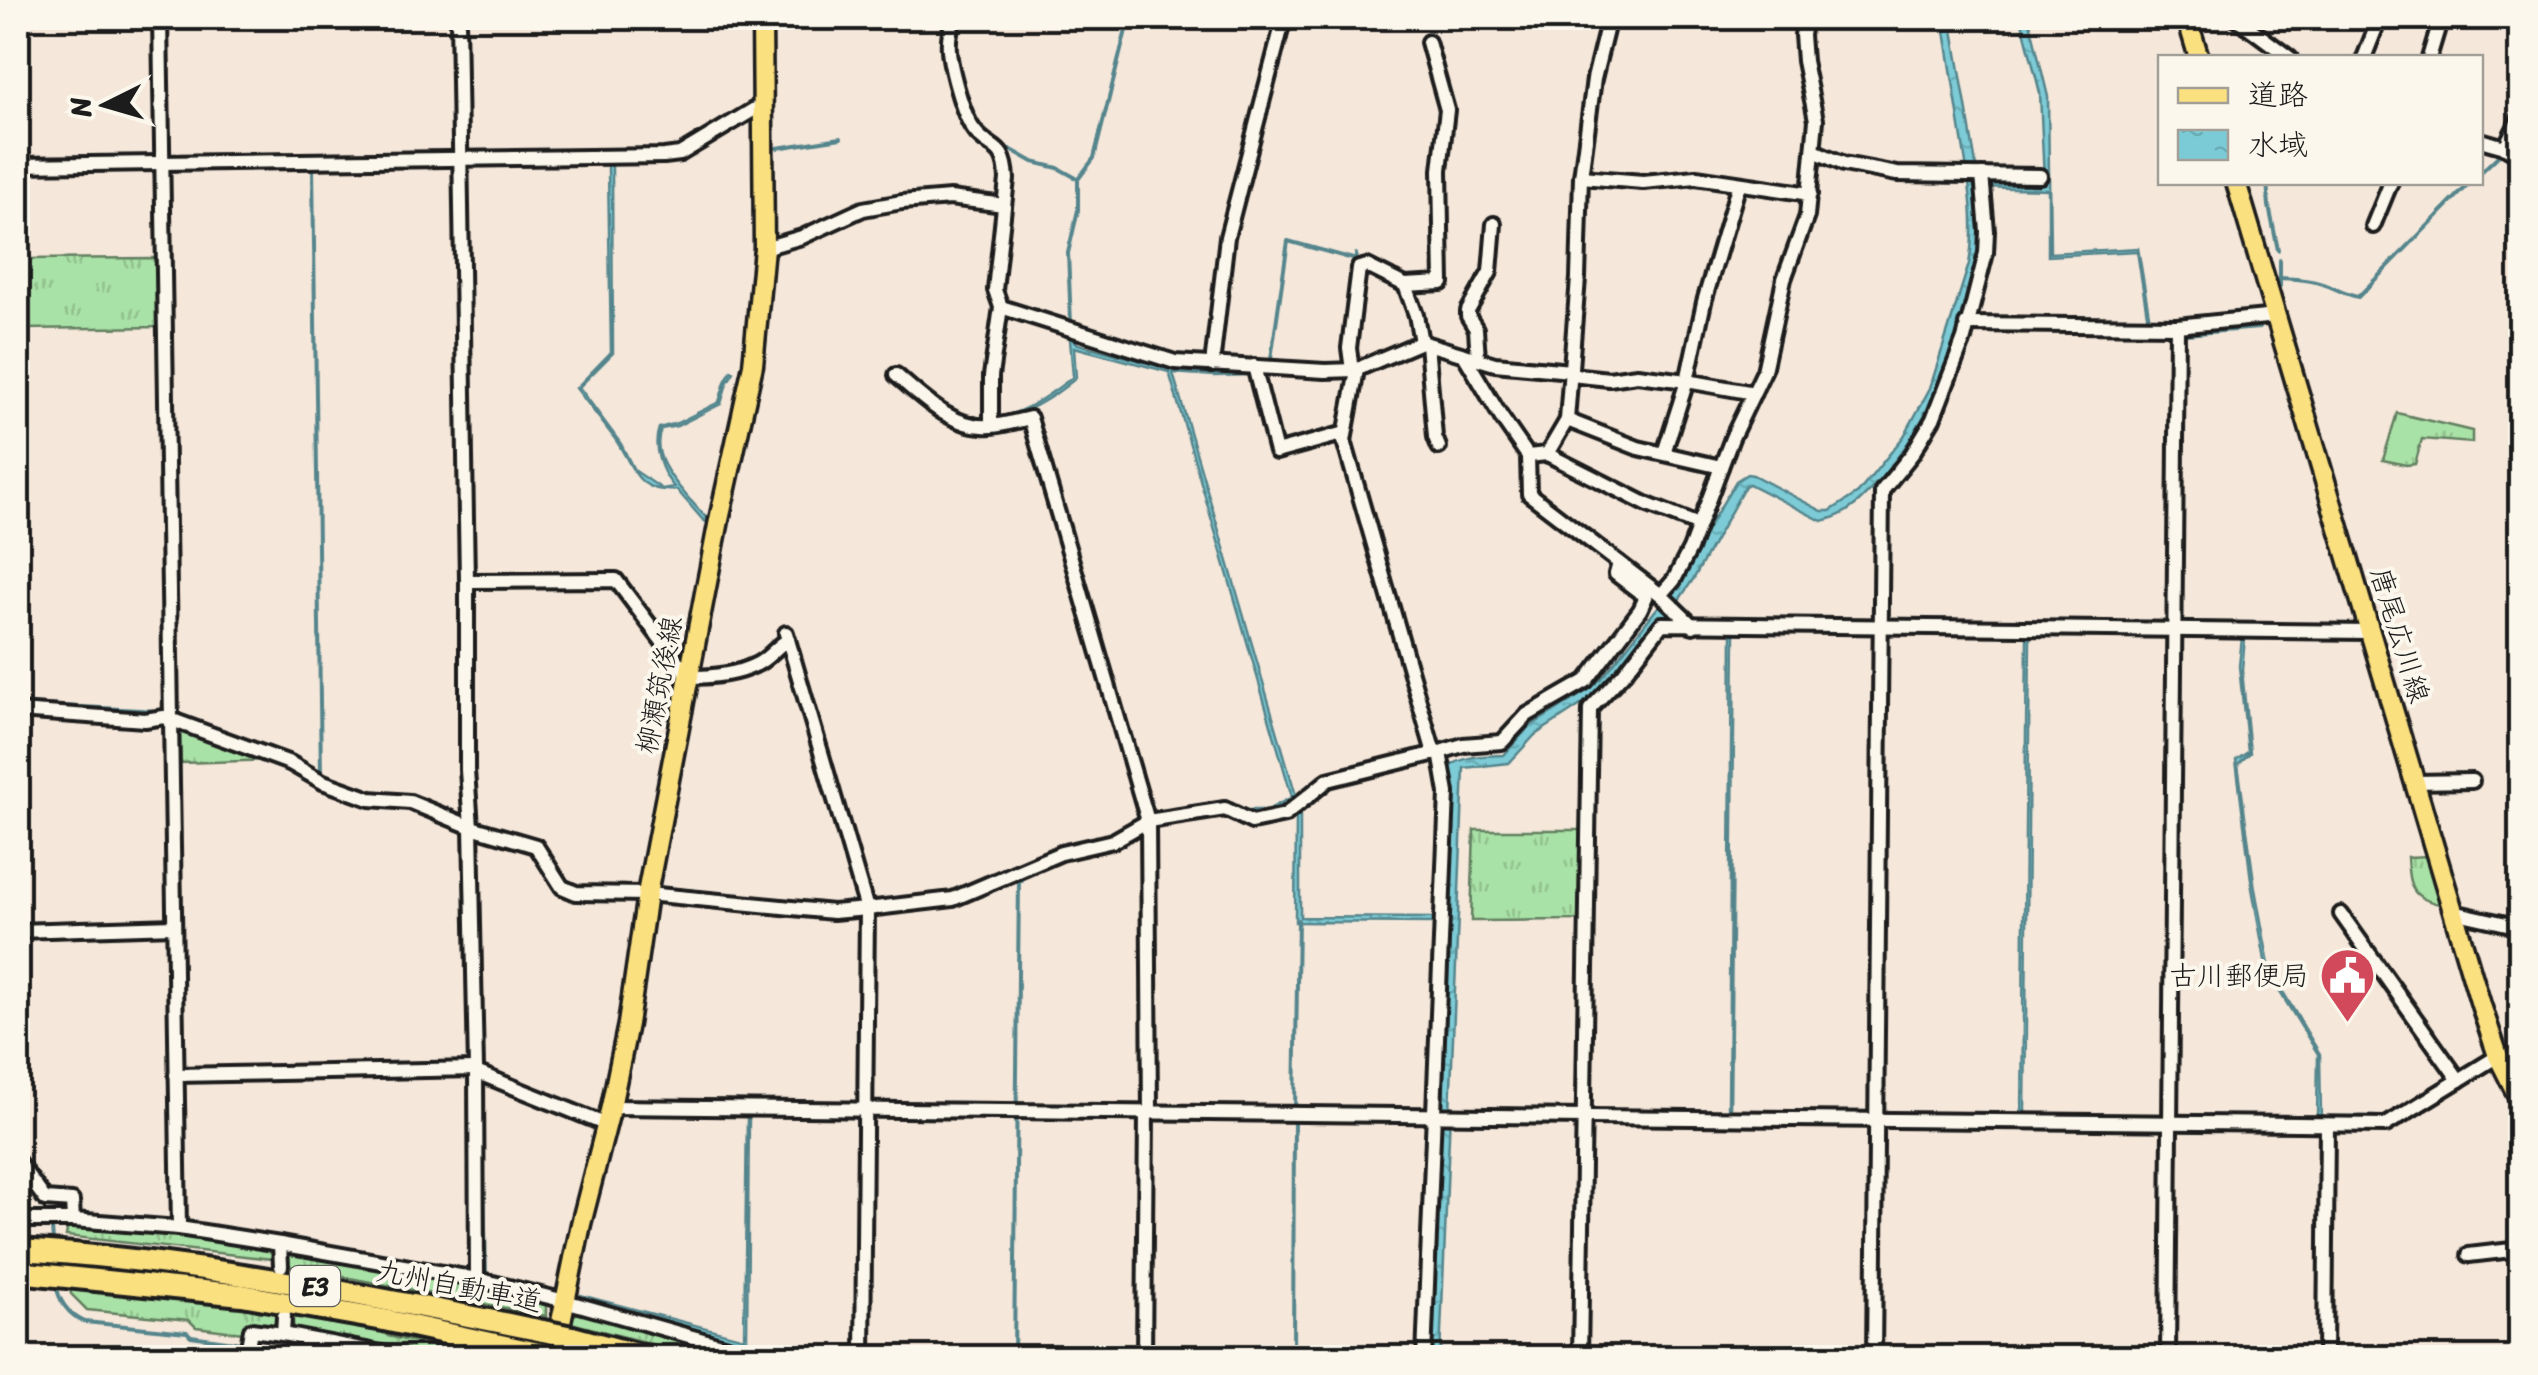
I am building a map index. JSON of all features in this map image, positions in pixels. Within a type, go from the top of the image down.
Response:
[{"type":"highway","name":"九州自動車道","points":[[18,1250],[164,1262],[318,1286],[542,1331],[650,1358]]},
{"type":"highway","name":"九州自動車道","points":[[18,1272],[242,1295],[550,1356]]},
{"type":"main road","name":"柳瀬筑後線","points":[[550,1356],[628,1024],[647,894],[753,364],[764,248],[762,18]]},
{"type":"main road","points":[[2187,18],[2198,55]]},
{"type":"main road","name":"唐尾広川線","points":[[2237,185],[2498,1056],[2520,1100]]},
{"type":"street","points":[[160,18],[180,1228]]},
{"type":"street","points":[[458,18],[477,1279]]},
{"type":"street","points":[[953,18],[948,42],[952,70],[971,126],[997,147],[1006,164],[995,290],[1001,307],[991,376],[991,426]]},
{"type":"street","points":[[1212,365],[1226,236],[1284,18]]},
{"type":"street","points":[[1546,454],[1567,420],[1581,176],[1594,79],[1608,18]]},
{"type":"street","points":[[1661,594],[1674,580],[1690,549],[1720,467],[1764,371],[1784,279],[1807,216],[1816,120],[1804,61],[1805,18]]},
{"type":"street","points":[[2236,18],[2286,55]]},
{"type":"street","points":[[2429,55],[2442,18]]},
{"type":"street","points":[[2365,55],[2375,30]]},
{"type":"street","points":[[1344,442],[1354,370],[1349,348],[1359,268],[1367,266],[1405,285],[1442,283],[1440,170],[1448,110],[1428,42]]},
{"type":"street","points":[[18,165],[664,156],[680,154],[763,104]]},
{"type":"street","points":[[2505,147],[2520,117]]},
{"type":"street","points":[[2483,141],[2520,156]]},
{"type":"street","points":[[1814,151],[1844,164],[1897,174],[2040,176]]},
{"type":"street","points":[[1874,1358],[1882,491],[1912,454],[1933,419],[1964,339],[1986,253],[1987,231],[1975,175]]},
{"type":"street","points":[[1581,176],[1643,182],[1696,177],[1810,194]]},
{"type":"street","points":[[1664,453],[1739,184]]},
{"type":"street","points":[[2373,226],[2389,185]]},
{"type":"street","points":[[764,248],[802,237],[863,209],[902,202],[950,198],[1004,205]]},
{"type":"street","points":[[1494,224],[1490,272],[1468,311],[1476,328],[1471,357],[1501,417],[1528,456],[1529,494],[1661,594],[1693,626]]},
{"type":"street","points":[[1405,285],[1424,343],[1439,447]]},
{"type":"street","points":[[1001,307],[1175,362],[1326,372],[1354,370],[1424,343],[1495,364],[1608,380],[1636,374],[1754,393]]},
{"type":"street","points":[[1966,324],[2177,326],[2276,316]]},
{"type":"street","points":[[2168,1358],[2177,326]]},
{"type":"street","points":[[1254,366],[1276,452],[1342,434],[1447,792],[1424,1358]]},
{"type":"street","points":[[897,374],[940,412],[979,426],[1030,418],[1148,821],[1144,1358]]},
{"type":"street","points":[[1567,420],[1638,448],[1720,467]]},
{"type":"street","points":[[1528,456],[1546,454],[1648,505],[1699,525]]},
{"type":"street","points":[[18,711],[172,720],[290,763],[323,782],[370,799],[410,802],[536,846],[562,887],[576,893],[647,894],[834,912],[867,909],[954,899],[1061,854],[1113,841],[1148,821],[1225,809],[1252,822],[1286,815],[1328,780],[1463,745],[1502,742],[1526,715],[1586,681],[1640,610],[1646,597],[1616,574],[1619,563]]},
{"type":"street","points":[[467,581],[616,580],[689,677],[713,677],[758,665],[787,636],[867,909],[863,1358]]},
{"type":"street","points":[[1580,1358],[1590,709],[1662,624],[2370,632]]},
{"type":"street","points":[[2414,782],[2472,781]]},
{"type":"street","points":[[2454,912],[2520,928]]},
{"type":"street","points":[[2341,914],[2459,1080]]},
{"type":"street","points":[[18,931],[174,926]]},
{"type":"street","points":[[176,1075],[476,1071],[609,1116],[867,1110],[2386,1125],[2498,1056]]},
{"type":"street","points":[[2325,1358],[2328,1125]]},
{"type":"street","points":[[18,1162],[45,1199],[72,1201],[73,1220]]},
{"type":"street","points":[[18,1220],[180,1228],[477,1279],[763,1357]]},
{"type":"street","points":[[280,1244],[281,1266]]},
{"type":"street","points":[[2469,1255],[2520,1248]]},
{"type":"street","points":[[283,1334],[284,1316]]},
{"type":"street","points":[[246,1358],[251,1330],[408,1358]]},
{"type":"green space","points":[[154,258],[159,262],[160,327],[24,329],[23,259]]},
{"type":"green space","points":[[2397,413],[2472,431],[2472,443],[2422,439],[2415,464],[2383,460]]},
{"type":"green space","points":[[180,727],[273,760],[181,763]]},
{"type":"green space","points":[[1474,830],[1581,830],[1580,920],[1471,921]]},
{"type":"green space","points":[[2430,856],[2444,905],[2418,895],[2409,877],[2407,857]]},
{"type":"green space","points":[[68,1224],[278,1246],[279,1263],[272,1259],[66,1236]]},
{"type":"green space","points":[[282,1246],[541,1297],[546,1303],[546,1316],[283,1265]]},
{"type":"green space","points":[[70,1288],[283,1311],[281,1330],[246,1327],[242,1333],[196,1327],[189,1320],[87,1310]]},
{"type":"green space","points":[[582,1311],[749,1357],[702,1357],[571,1323],[573,1316]]},
{"type":"green space","points":[[288,1312],[488,1357],[435,1357],[294,1330]]},
{"type":"water","points":[[1943,18],[1951,18],[1979,182],[2044,180],[2040,93],[2021,18],[2029,18],[2048,97],[2050,253],[2138,248],[2150,321],[2137,251],[2048,256],[2048,189],[1979,187],[1978,257],[1946,365],[1921,422],[1876,484],[1848,510],[1822,521],[1749,484],[1745,486],[1677,603],[1616,675],[1590,699],[1535,735],[1509,763],[1464,768],[1440,1357],[1428,1357],[1448,768],[1467,758],[1504,755],[1529,727],[1604,676],[1669,593],[1736,481],[1753,475],[1822,511],[1830,511],[1858,493],[1904,436],[1930,388],[1971,248],[1969,182]]},
{"type":"water","points":[[605,163],[612,166],[613,353],[579,387],[621,444],[634,470],[662,489],[674,487],[659,459],[657,444],[659,428],[719,402],[725,382],[734,372],[721,404],[677,426],[661,429],[658,439],[665,468],[711,525],[677,490],[663,490],[652,488],[637,476],[576,388],[611,352]]},
{"type":"water","points":[[1070,339],[1170,369],[1249,372],[1215,376],[1173,373],[1297,799],[1267,812],[1244,812],[1267,810],[1292,797],[1169,372],[1074,347],[1076,378],[1039,404],[997,420],[1037,402],[1073,377]]},
{"type":"water","points":[[1732,634],[1735,634],[1728,1113]]},
{"type":"water","points":[[2027,637],[2030,637],[2022,1117]]},
{"type":"water","points":[[2242,638],[2250,753],[2238,764],[2270,970],[2320,1054],[2321,1116],[2374,1119],[2317,1119],[2318,1054],[2267,971],[2236,760],[2248,752],[2239,666]]},
{"type":"water","points":[[1300,814],[1300,917],[1434,918],[1433,923],[1295,922],[1296,816]]},
{"type":"water","points":[[747,1116],[747,1340],[809,1357],[770,1348],[765,1352],[581,1299],[581,1295],[744,1338]]},
{"type":"waterway","points":[[1079,178],[1094,158],[1129,18]]},
{"type":"waterway","points":[[944,37],[943,58],[949,81]]},
{"type":"waterway","points":[[777,148],[841,138]]},
{"type":"waterway","points":[[1010,149],[1078,179],[1078,210],[1068,253],[1071,324]]},
{"type":"waterway","points":[[2483,170],[2498,156]]},
{"type":"waterway","points":[[313,167],[321,777]]},
{"type":"waterway","points":[[1839,170],[1883,178]]},
{"type":"waterway","points":[[1932,181],[1963,182]]},
{"type":"waterway","points":[[2267,185],[2278,250]]},
{"type":"waterway","points":[[2280,278],[2327,285],[2358,297],[2468,185]]},
{"type":"waterway","points":[[1271,359],[1288,241],[1353,259],[1356,254]]},
{"type":"waterway","points":[[2280,260],[2280,286]]},
{"type":"waterway","points":[[18,305],[23,704],[160,711]]},
{"type":"waterway","points":[[2008,318],[2030,318]]},
{"type":"waterway","points":[[2185,334],[2259,328]]},
{"type":"waterway","points":[[2150,332],[2172,332],[2172,336]]},
{"type":"waterway","points":[[2168,638],[2168,698]]},
{"type":"waterway","points":[[656,887],[836,905],[857,901],[784,651]]},
{"type":"waterway","points":[[2163,1114],[2167,783]]},
{"type":"waterway","points":[[1014,1358],[1022,880]]},
{"type":"waterway","points":[[1295,1110],[1298,920]]},
{"type":"waterway","points":[[18,923],[93,922]]},
{"type":"waterway","points":[[168,930],[172,1161]]},
{"type":"waterway","points":[[481,999],[482,1060]]},
{"type":"waterway","points":[[482,1081],[486,1276]]},
{"type":"waterway","points":[[1293,1358],[1294,1120]]},
{"type":"waterway","points":[[2331,1358],[2333,1143]]},
{"type":"waterway","points":[[52,1226],[53,1243]]},
{"type":"waterway","points":[[321,1245],[351,1250]]},
{"type":"waterway","points":[[56,1283],[65,1306],[85,1322],[187,1332],[191,1336],[241,1343],[239,1358]]},
{"type":"place","name":"古川郵便局","points":[[2348,1024]]}]
